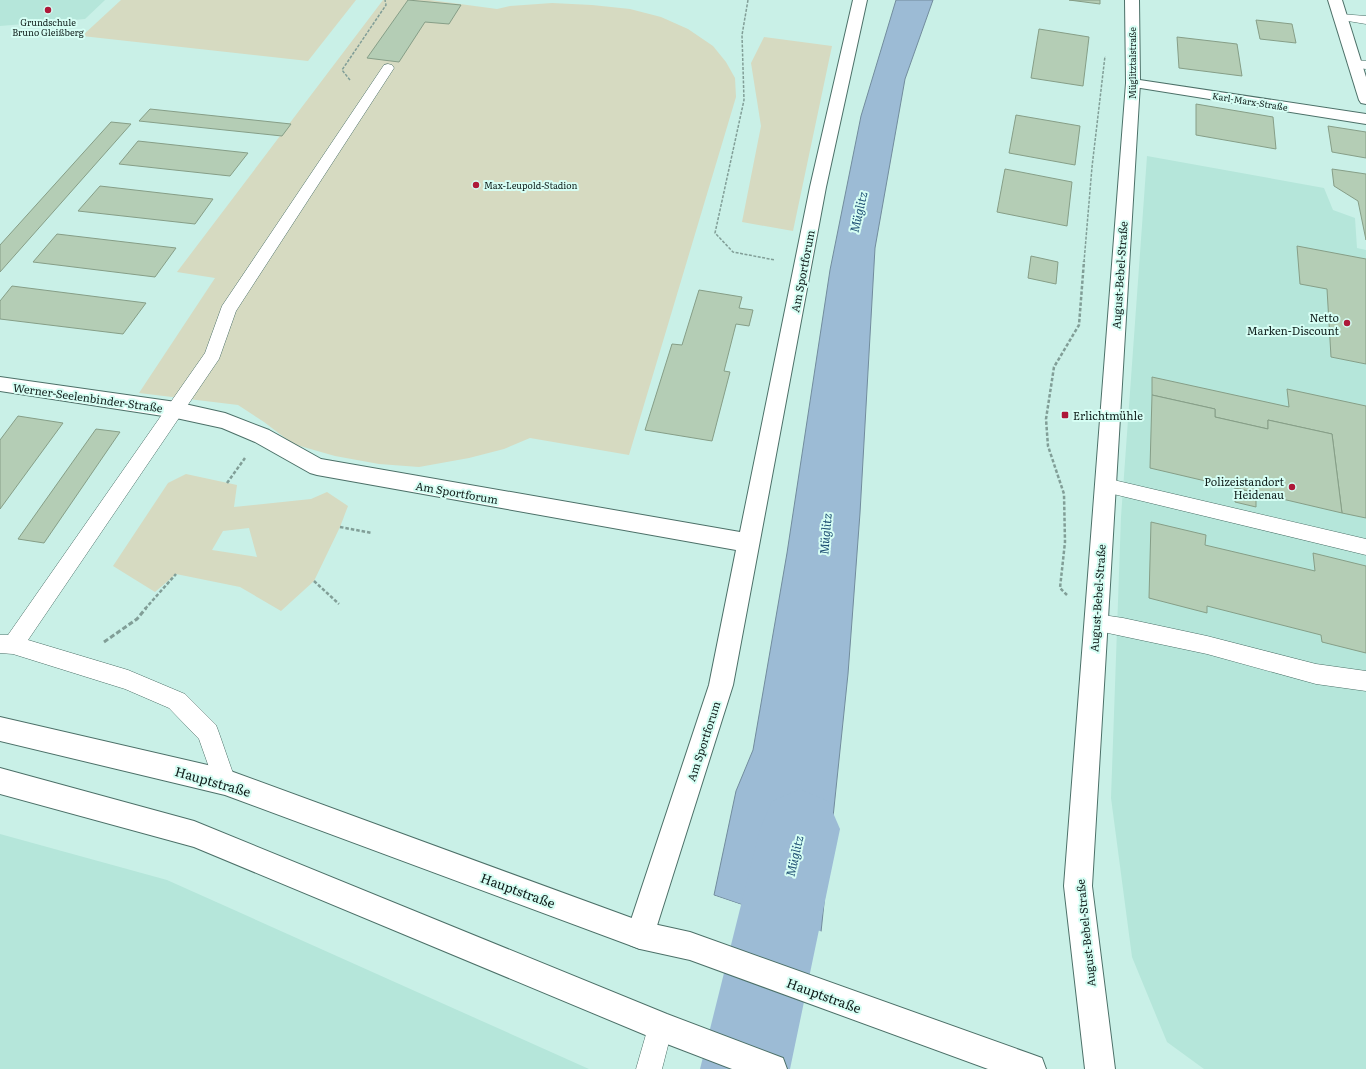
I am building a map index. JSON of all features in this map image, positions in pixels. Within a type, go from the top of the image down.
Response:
[{"type":"main road","name":"Am Sportforum","points":[[640,935],[721,685],[803,265],[860,0]]},
{"type":"main road","name":"Müglitztalstraße","points":[[1130,127],[1134,83],[1132,0]]},
{"type":"main road","points":[[1335,0],[1340,17],[1360,65],[1366,100]]},
{"type":"main road","name":"Karl-Marx-Straße","points":[[1134,83],[1366,119]]},
{"type":"main road","name":"August-Bebel-Straße","points":[[1100,1069],[1078,886],[1130,127]]},
{"type":"main road","name":"Werner-Seelenbinder-Straße","points":[[0,384],[176,410]]},
{"type":"main road","name":"Am Sportforum","points":[[176,410],[225,421],[262,436],[318,467],[395,482],[748,543]]},
{"type":"main road","name":"Hauptstraße","points":[[0,729],[225,782],[640,935],[690,946],[1031,1069]]},
{"type":"main road","points":[[0,781],[194,834],[664,1028],[772,1069]]},
{"type":"lane","points":[[1340,17],[1366,20]]},
{"type":"lane","points":[[225,782],[208,733],[177,701],[128,680],[6,644],[176,410],[213,355],[228,310],[388,68]]},
{"type":"lane","points":[[1105,485],[1366,546]]},
{"type":"lane","points":[[1096,622],[1206,645],[1316,674],[1366,681]]},
{"type":"lane","points":[[649,1069],[664,1028]]},
{"type":"path","points":[[366,101],[342,70],[386,5],[385,0]]},
{"type":"path","points":[[748,0],[742,34],[744,100],[715,233],[733,252],[803,265]]},
{"type":"path","points":[[1096,622],[1060,588],[1065,542],[1064,494],[1048,446],[1046,419],[1054,367],[1079,325],[1092,167],[1105,53]]},
{"type":"path","points":[[340,527],[372,533]]},
{"type":"path","points":[[75,664],[137,618],[176,574]]},
{"type":"path","points":[[314,581],[339,604]]},
{"type":"shaded area","name":"Grundschule Bruno Gleißberg","points":[[0,0],[105,0],[85,19],[0,26]]},
{"type":"shaded area","points":[[121,0],[356,0],[308,61],[82,36]]},
{"type":"shaded area","name":"Max-Leupold-Stadion","points":[[383,0],[430,0],[497,9],[510,6],[552,3],[630,9],[661,17],[688,29],[713,46],[726,62],[735,78],[736,97],[629,455],[530,438],[504,449],[469,458],[419,467],[379,464],[335,456],[293,444],[238,405],[139,393],[215,278],[177,272]]},
{"type":"shaded area","points":[[764,37],[832,46],[793,231],[742,222],[761,126],[751,63]]},
{"type":"shaded area","points":[[1147,156],[1324,188],[1333,210],[1355,218],[1357,248],[1366,250],[1366,1069],[1204,1069],[1167,1042],[1132,957],[1111,798],[1121,517]]},
{"type":"shaded area","points":[[186,474],[237,485],[234,507],[311,499],[327,492],[348,506],[340,527],[314,581],[281,611],[240,587],[176,574],[155,592],[113,566],[168,483]],"holes":[[[249,528],[257,557],[212,550],[223,531]]]},
{"type":"shaded area","points":[[0,834],[167,880],[589,1069],[0,1069]]},
{"type":"water","points":[[896,0],[933,0],[905,79],[875,248],[860,513],[848,674],[821,932],[714,895],[736,791],[753,750],[787,553],[830,270],[861,116]]},
{"type":"pier","points":[[712,895],[823,932],[821,934],[713,897]]},
{"type":"building","points":[[408,0],[461,5],[449,24],[425,22],[399,62],[367,58]]},
{"type":"building","points":[[1069,0],[1100,0],[1100,4]]},
{"type":"building","points":[[1256,20],[1292,24],[1296,43],[1260,39]]},
{"type":"building","points":[[1039,29],[1089,37],[1083,86],[1031,78]]},
{"type":"building","points":[[1177,37],[1237,44],[1242,76],[1179,68]]},
{"type":"building","points":[[1196,104],[1273,117],[1276,149],[1196,135]]},
{"type":"building","points":[[150,109],[291,124],[282,136],[139,121]]},
{"type":"building","points":[[1016,115],[1080,126],[1075,165],[1009,153]]},
{"type":"building","points":[[111,122],[131,124],[0,272],[0,245]]},
{"type":"building","points":[[1328,126],[1366,132],[1366,158],[1332,152]]},
{"type":"building","points":[[138,141],[248,153],[230,176],[119,164]]},
{"type":"building","points":[[1005,169],[1072,182],[1067,226],[997,212]]},
{"type":"building","points":[[1332,169],[1366,174],[1366,240],[1358,201],[1334,186]]},
{"type":"building","points":[[100,186],[213,199],[195,224],[78,211]]},
{"type":"building","points":[[57,234],[176,248],[155,277],[33,262]]},
{"type":"building","name":"Netto Marken-Discount","points":[[1297,246],[1366,259],[1366,364],[1331,357],[1327,289],[1300,284]]},
{"type":"building","points":[[1031,256],[1058,262],[1056,284],[1028,278]]},
{"type":"building","points":[[12,286],[146,303],[123,334],[0,319],[0,301]]},
{"type":"building","points":[[699,290],[742,297],[739,308],[753,310],[749,326],[736,324],[724,371],[730,372],[712,441],[645,430],[672,344],[682,345]]},
{"type":"building","points":[[1152,377],[1289,407],[1287,389],[1366,406],[1366,518],[1342,513],[1332,434],[1268,420],[1268,429],[1215,417],[1215,409],[1152,395]]},
{"type":"building","points":[[1152,395],[1215,409],[1215,417],[1268,429],[1268,420],[1332,434],[1342,513],[1150,468]]},
{"type":"building","points":[[18,416],[63,423],[0,509],[0,440]]},
{"type":"building","points":[[96,429],[120,432],[44,543],[18,539]]},
{"type":"building","points":[[1235,488],[1256,493],[1256,507],[1235,502]]},
{"type":"building","points":[[1151,522],[1206,535],[1205,545],[1315,571],[1313,553],[1366,566],[1366,653],[1322,642],[1321,635],[1207,606],[1207,613],[1149,598]]},
{"type":"waterway","name":"Müglitz","points":[[745,1069],[800,829]]},
{"type":"place","name":"Grundschule Bruno Gleißberg","points":[[48,10]]},
{"type":"place","name":"Max-Leupold-Stadion","points":[[476,185]]},
{"type":"place","name":"Netto Marken-Discount","points":[[1347,323]]},
{"type":"place","name":"Erlichtmühle","points":[[1065,415]]},
{"type":"place","name":"Polizeistandort Heidenau","points":[[1292,487]]}]
